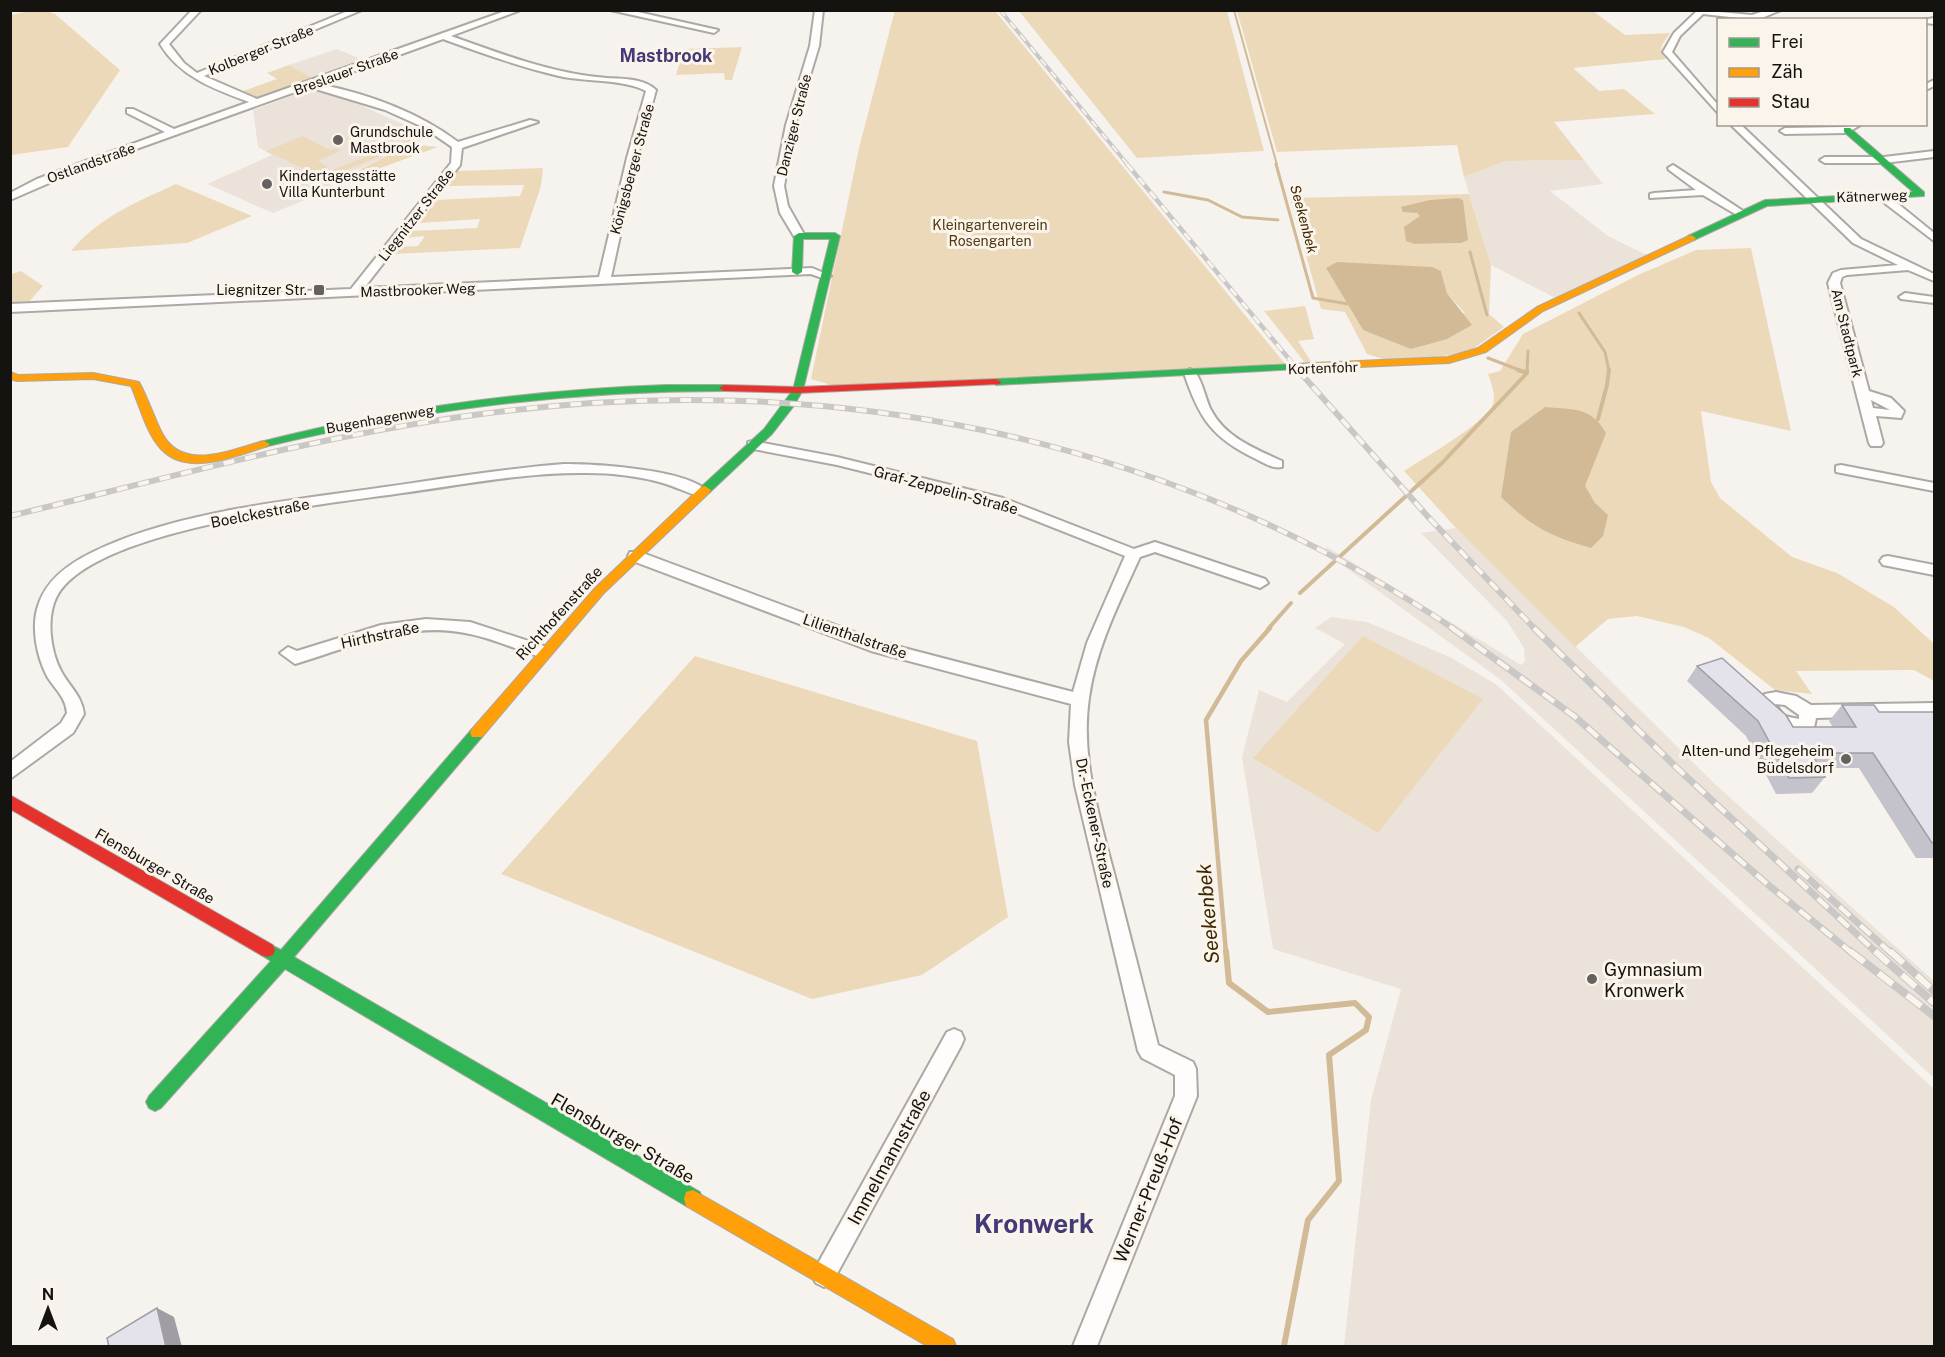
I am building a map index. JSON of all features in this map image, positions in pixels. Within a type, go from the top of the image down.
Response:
[{"type":"street","points":[[197,10],[164,44],[169,55],[197,76],[258,103]]},
{"type":"street","name":"Kolberger Straße","points":[[197,76],[358,10]]},
{"type":"street","name":"Breslauer Straße","points":[[174,133],[518,10]]},
{"type":"street","points":[[614,10],[714,30]]},
{"type":"street","name":"Danziger Straße","points":[[799,236],[788,219],[779,195],[779,186],[796,106],[813,56],[819,27],[819,10]]},
{"type":"street","points":[[1717,108],[1667,52],[1677,35],[1704,11],[1753,18],[1777,10]]},
{"type":"street","name":"Königsberger Straße","points":[[445,37],[538,69],[572,76],[630,83],[651,90],[651,97],[632,158],[604,280]]},
{"type":"street","points":[[310,85],[343,91],[364,98],[444,134],[457,146],[533,122]]},
{"type":"street","points":[[130,111],[174,133]]},
{"type":"street","points":[[1736,126],[1810,200],[1857,241],[1935,278]]},
{"type":"street","name":"Kätnerweg","points":[[1785,131],[1852,127],[1921,194],[1810,200]]},
{"type":"street","name":"Ostlandstraße","points":[[10,197],[41,181],[174,133]]},
{"type":"street","name":"Liegnitzer Straße","points":[[354,293],[456,164],[457,146]]},
{"type":"street","points":[[1825,160],[1884,160],[1935,154]]},
{"type":"street","points":[[1673,168],[1705,192],[1741,213]]},
{"type":"street","points":[[1654,196],[1705,192]]},
{"type":"street","points":[[1882,196],[1935,238]]},
{"type":"street","name":"Kortenfohr","points":[[798,390],[1425,363],[1470,355],[1482,350],[1540,309],[1741,213],[1765,203],[1810,200]]},
{"type":"street","points":[[797,272],[799,236],[835,236],[825,276]]},
{"type":"street","name":"Am Stadtpark","points":[[1876,443],[1834,283],[1837,276],[1861,270],[1911,268]]},
{"type":"street","name":"Mastbrooker Weg","points":[[10,308],[797,272],[812,272],[825,276]]},
{"type":"street","name":"Richthofenstraße","points":[[282,960],[544,652],[635,555],[784,413],[798,390],[825,276]]},
{"type":"street","points":[[1905,297],[1935,300]]},
{"type":"street","points":[[1190,374],[1204,413],[1213,426],[1228,441],[1276,464]]},
{"type":"street","name":"Bugenhagenweg","points":[[10,375],[17,378],[114,378],[135,384],[165,447],[177,456],[195,459],[214,457],[333,427],[466,404],[567,391],[672,387],[798,390]]},
{"type":"street","name":"Am Stadtpark","points":[[1862,393],[1882,398],[1894,405],[1898,411],[1896,415],[1867,411]]},
{"type":"street","name":"Graf-Zeppelin-Straße","points":[[753,445],[837,461],[998,501],[1134,554]]},
{"type":"street","name":"Boelckestraße","points":[[10,772],[67,728],[76,714],[72,698],[49,662],[45,640],[46,604],[57,585],[75,569],[112,550],[179,529],[270,510],[525,472],[609,469],[646,474],[701,492]]},
{"type":"street","points":[[1841,469],[1935,487]]},
{"type":"street","points":[[1134,554],[1155,547],[1260,583]]},
{"type":"street","name":"Dr.-Eckener-Straße","points":[[1134,554],[1087,663],[1079,700],[1080,764],[1149,1051]]},
{"type":"street","name":"Lilienthalstraße","points":[[635,555],[877,646],[1079,700]]},
{"type":"street","points":[[1888,561],[1935,570]]},
{"type":"street","name":"Hirthstraße","points":[[288,653],[295,657],[379,632],[434,625],[468,628],[544,652]]},
{"type":"street","points":[[1807,712],[1935,709]]},
{"type":"street","name":"Flensburger Straße","points":[[10,801],[946,1347]]},
{"type":"street","points":[[155,1101],[282,960]]},
{"type":"street","name":"Immelmannstraße","points":[[824,1275],[954,1039]]},
{"type":"street","name":"Werner-Preuß-Hof","points":[[1085,1347],[1186,1096],[1185,1069],[1149,1051]]},
{"type":"shaded area","points":[[337,49],[366,61],[316,80],[289,65]]},
{"type":"shaded area","name":"Grundschule Mastbrook","points":[[310,89],[333,93],[430,136],[328,183],[335,188],[273,213],[207,184],[272,155],[258,147],[253,110]]},
{"type":"shaded area","points":[[1584,160],[1603,184],[1550,191],[1608,236],[1655,259],[1563,302],[1491,265],[1464,177],[1506,161]]},
{"type":"shaded area","points":[[1458,198],[1463,200],[1468,240],[1461,243],[1414,244],[1406,241],[1404,227],[1420,216],[1417,213],[1403,212],[1401,207],[1430,200]]},
{"type":"shaded area","points":[[1337,262],[1432,267],[1441,271],[1447,293],[1472,325],[1447,339],[1411,349],[1363,330],[1326,268]]},
{"type":"shaded area","points":[[1545,407],[1580,411],[1594,418],[1606,433],[1585,486],[1595,503],[1608,515],[1603,536],[1591,548],[1542,529],[1522,516],[1501,497],[1511,432]]},
{"type":"shaded area","points":[[1456,528],[1716,785],[1934,981],[1934,1078],[1501,680],[1323,551],[1327,547],[1521,665],[1525,661],[1524,648],[1507,621],[1421,533]]},
{"type":"shaded area","name":"Gymnasium Kronwerk","points":[[1331,617],[1367,622],[1450,657],[1497,685],[1934,1089],[1934,1346],[1344,1346],[1371,1100],[1401,989],[1273,949],[1242,757],[1259,690],[1287,702],[1345,644],[1315,628]]},
{"type":"green space","name":"Kleingartenverein Rosengarten","points":[[895,10],[995,11],[1286,365],[838,387],[811,379],[859,148]]},
{"type":"green space","points":[[29,11],[47,11],[55,14],[120,70],[68,147],[11,155],[11,15]]},
{"type":"green space","points":[[1019,11],[1227,11],[1264,151],[1137,158]]},
{"type":"green space","points":[[1237,11],[1593,11],[1625,35],[1670,33],[1662,45],[1661,52],[1666,59],[1573,68],[1599,91],[1624,89],[1655,114],[1554,122],[1584,160],[1506,161],[1464,177],[1457,145],[1277,152]]},
{"type":"green space","points":[[742,47],[732,80],[725,80],[724,73],[676,75],[684,49]]},
{"type":"green space","points":[[289,65],[316,80],[258,99],[243,91],[277,79],[267,73]]},
{"type":"green space","points":[[421,135],[424,136],[393,148],[395,150],[325,179],[321,178],[330,174],[327,172]]},
{"type":"green space","points":[[303,136],[330,150],[335,148],[342,150],[318,161],[328,167],[313,173],[266,151]]},
{"type":"green space","points":[[410,144],[438,147],[356,177],[357,171]]},
{"type":"green space","points":[[543,168],[541,186],[520,248],[393,254],[398,247],[418,246],[425,236],[405,238],[411,231],[477,228],[480,219],[420,223],[436,200],[520,196],[524,185],[447,186],[458,171]]},
{"type":"green space","points":[[176,184],[252,216],[187,243],[71,251],[93,229],[106,220],[133,204]]},
{"type":"green space","points":[[1469,194],[1491,265],[1489,314],[1504,327],[1467,353],[1392,362],[1367,354],[1345,312],[1321,309],[1290,198]],"holes":[[[1463,200],[1461,243],[1414,244],[1407,241],[1421,216],[1417,213],[1403,211]],[[1326,268],[1441,271],[1447,293],[1465,313],[1363,330]]]},
{"type":"green space","points":[[1751,248],[1791,431],[1701,411],[1711,482],[1720,498],[1792,557],[1837,573],[1894,607],[1934,644],[1934,681],[1914,670],[1796,671],[1812,694],[1775,690],[1709,638],[1684,627],[1637,616],[1608,619],[1575,647],[1456,528],[1404,471],[1466,431],[1487,413],[1494,398],[1488,374],[1500,371],[1523,334],[1638,275],[1696,250]]},
{"type":"green space","points":[[21,271],[43,286],[26,305],[11,306],[11,274]]},
{"type":"green space","points":[[1305,306],[1314,339],[1298,341],[1312,363],[1306,364],[1264,311]]},
{"type":"green space","points":[[1363,636],[1483,699],[1378,833],[1253,758]]},
{"type":"green space","points":[[695,656],[977,741],[1008,917],[922,975],[812,999],[501,874]]},
{"type":"building","points":[[1722,658],[1786,715],[1793,727],[1856,727],[1842,705],[1874,705],[1879,712],[1935,713],[1935,843],[1932,843],[1873,753],[1811,753],[1825,777],[1789,778],[1758,721],[1697,666]]},
{"type":"building","points":[[157,1308],[166,1347],[109,1347],[107,1338]]},
{"type":"waterway","name":"Seekenbek","points":[[1234,10],[1277,165]]},
{"type":"waterway","name":"Seekenbek","points":[[1276,164],[1313,298],[1348,304]]},
{"type":"waterway","points":[[1164,192],[1208,200],[1242,217],[1278,220]]},
{"type":"waterway","points":[[1470,252],[1487,315]]},
{"type":"waterway","points":[[1579,313],[1605,352],[1609,371]]},
{"type":"waterway","points":[[1527,371],[1528,351]]},
{"type":"waterway","name":"Seekenbek","points":[[1488,358],[1522,371]]},
{"type":"waterway","name":"Seekenbek","points":[[1518,370],[1527,373]]},
{"type":"waterway","points":[[1598,419],[1609,371]]},
{"type":"waterway","name":"Seekenbek","points":[[1300,593],[1441,464],[1527,373]]},
{"type":"waterway","name":"Seekenbek","points":[[1268,629],[1291,603]]},
{"type":"waterway","name":"Seekenbek","points":[[1226,953],[1206,720],[1241,661],[1270,628]]},
{"type":"waterway","name":"Seekenbek","points":[[1226,951],[1229,983],[1268,1012],[1355,1003],[1369,1017],[1366,1030],[1329,1055],[1339,1181],[1308,1220],[1284,1346]]},
{"type":"railway","points":[[1000,10],[1128,165]]},
{"type":"railway","points":[[1127,164],[1299,371]]},
{"type":"railway","points":[[1298,370],[1430,519],[1535,629]]},
{"type":"railway","points":[[10,516],[299,446],[474,415],[604,402],[732,401],[860,410],[985,430],[1107,462],[1226,506],[1342,562],[1454,629]]},
{"type":"railway","points":[[1452,628],[1574,716],[1766,883],[1852,953]]},
{"type":"railway","points":[[1535,629],[1676,767],[1877,953]]},
{"type":"railway","points":[[1798,869],[1891,953]]},
{"type":"railway","points":[[1850,951],[1934,1016]]},
{"type":"railway","points":[[1875,951],[1934,1003]]},
{"type":"railway","points":[[1890,951],[1934,991]]},
{"type":"traffic: fast","points":[[1691,238],[1765,203],[1921,194],[1847,130]]},
{"type":"traffic: fast","points":[[705,490],[756,444],[790,405],[798,390],[835,236],[799,236],[797,272]]},
{"type":"traffic: fast","points":[[996,382],[1314,366]]},
{"type":"traffic: fast","points":[[264,444],[377,419],[549,394],[607,390],[724,388]]},
{"type":"traffic: fast","points":[[155,1102],[282,960],[477,733]]},
{"type":"traffic: fast","points":[[267,950],[693,1199]]},
{"type":"traffic: slow","points":[[1314,366],[1449,360],[1482,350],[1540,309],[1691,238]]},
{"type":"traffic: slow","points":[[10,375],[17,378],[93,376],[135,384],[161,442],[174,455],[186,458],[213,458],[264,444]]},
{"type":"traffic: slow","points":[[477,733],[599,591],[705,490]]},
{"type":"traffic: slow","points":[[693,1199],[946,1346]]},
{"type":"traffic: jam","points":[[724,388],[798,390],[996,382]]},
{"type":"traffic: jam","points":[[10,801],[267,950]]},
{"type":"place","name":"Grundschule Mastbrook","points":[[338,140]]},
{"type":"place","name":"Kindertagesstätte Villa Kunterbunt","points":[[267,184]]},
{"type":"place","name":"Liegnitzer Str.","points":[[319,290]]},
{"type":"place","name":"Alten-und Pflegeheim Büdelsdorf","points":[[1846,759]]},
{"type":"place","name":"Gymnasium Kronwerk","points":[[1592,979]]},
{"type":"district","name":"Mastbrook","points":[[666,55]]},
{"type":"district","name":"Kronwerk","points":[[1034,1223]]}]
